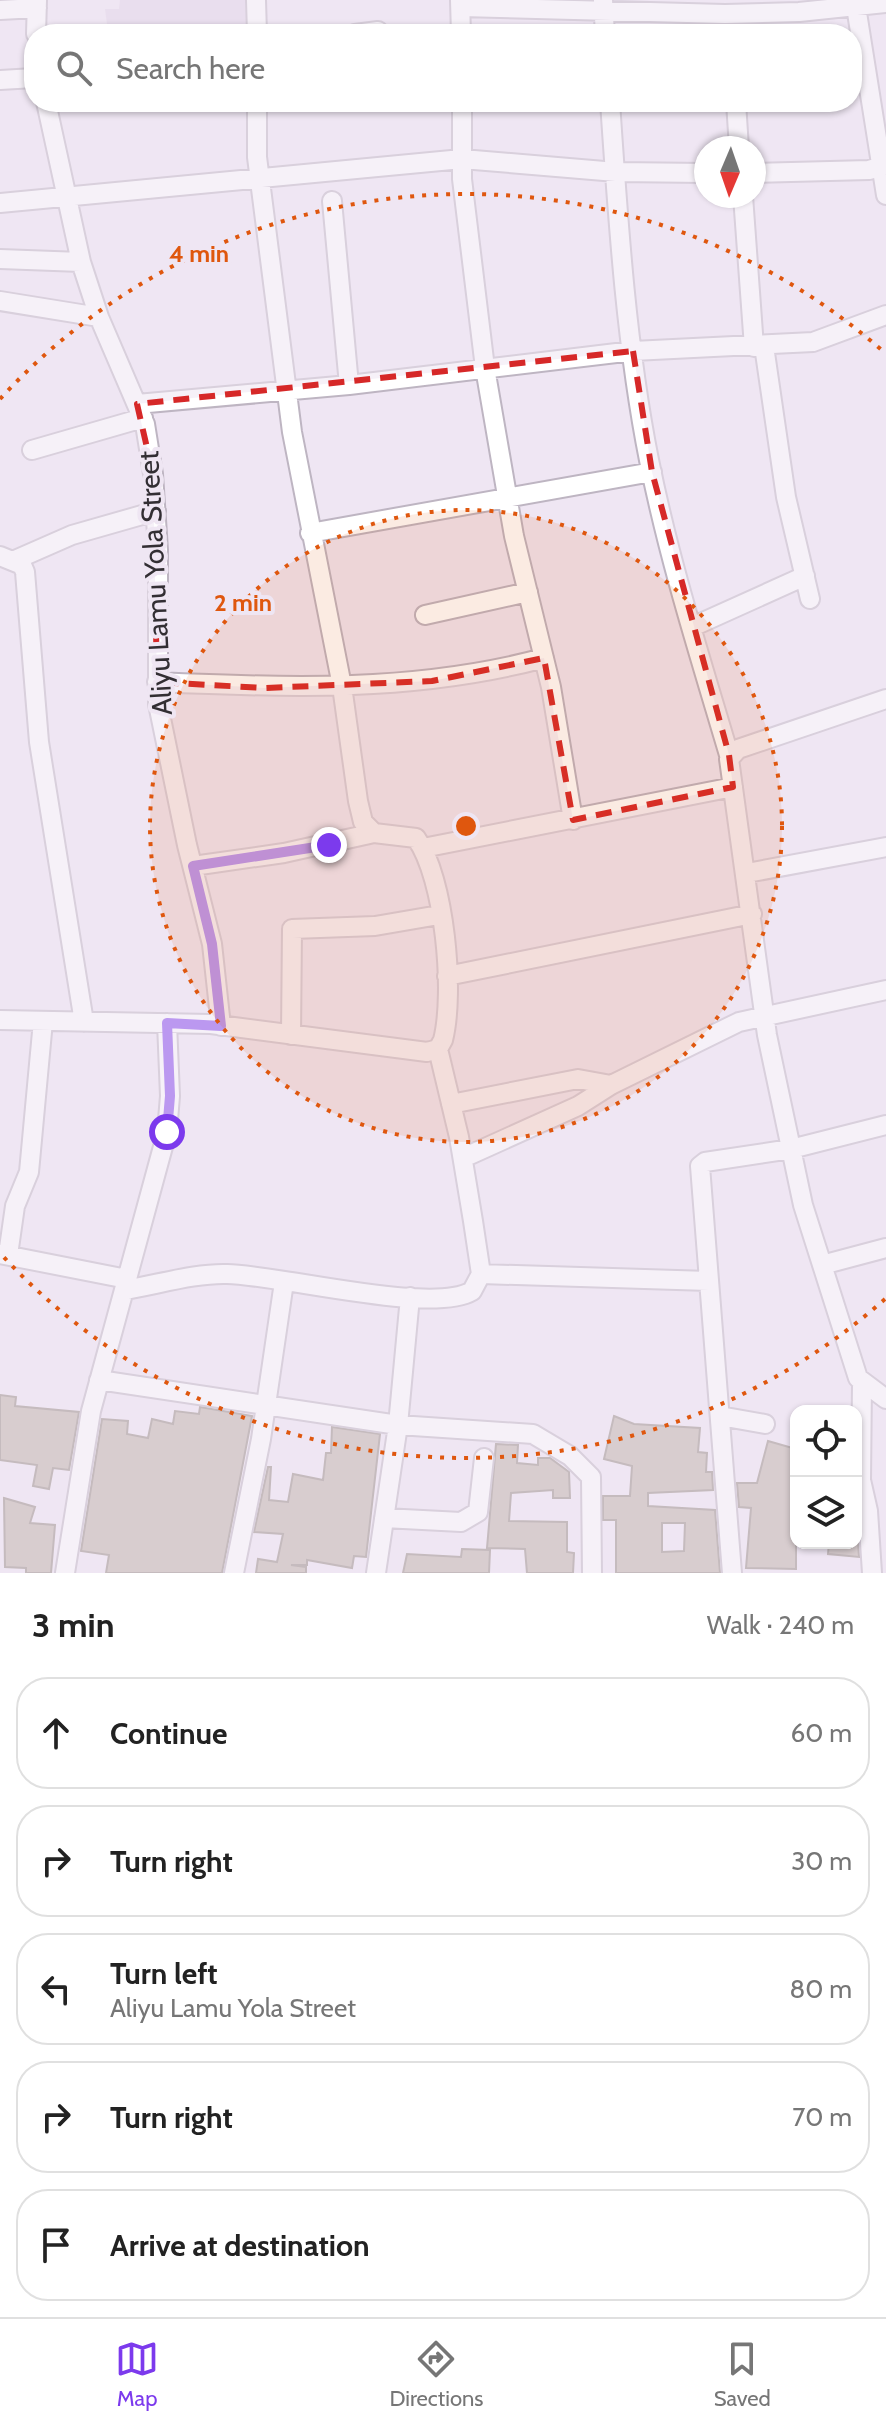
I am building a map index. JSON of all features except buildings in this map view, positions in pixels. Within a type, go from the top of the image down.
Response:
[{"type":"street","points":[[256,0],[257,24]]},
{"type":"street","points":[[461,24],[460,4],[603,4],[725,14],[799,12],[855,2],[886,3]]},
{"type":"street","points":[[855,2],[859,24]]},
{"type":"street","points":[[0,10],[37,4],[36,24]]},
{"type":"street","points":[[603,4],[604,24]]},
{"type":"street","points":[[725,14],[726,24]]},
{"type":"street","points":[[862,42],[884,166],[886,195]]},
{"type":"street","points":[[0,80],[24,79]]},
{"type":"street","name":"Aliyu Lamu Yola Street","points":[[48,112],[81,262],[99,317],[140,411],[156,511],[157,682],[162,729],[212,944],[221,1026]]},
{"type":"street","points":[[257,112],[260,181],[286,392],[310,533],[342,686],[358,801],[363,822],[374,833]]},
{"type":"street","points":[[462,112],[462,159],[485,368],[507,499],[544,658],[573,820]]},
{"type":"street","points":[[611,112],[633,351],[652,472],[729,755],[765,1016],[803,1205],[862,1383],[861,1480],[868,1511],[872,1573]]},
{"type":"street","points":[[737,112],[738,136]]},
{"type":"street","points":[[0,203],[260,181],[350,167],[462,159],[616,172],[694,173]]},
{"type":"street","points":[[766,172],[884,166]]},
{"type":"street","points":[[332,201],[349,385]]},
{"type":"street","points":[[744,208],[759,347],[786,497],[810,599]]},
{"type":"street","points":[[0,259],[81,262]]},
{"type":"street","points":[[0,301],[99,317]]},
{"type":"street","points":[[32,450],[140,411],[633,351],[759,347],[831,338],[886,315]]},
{"type":"street","points":[[310,533],[652,472]]},
{"type":"street","points":[[8,558],[72,535],[156,511]]},
{"type":"street","points":[[8,558],[25,572],[39,742],[84,1022]]},
{"type":"street","points":[[692,627],[805,576]]},
{"type":"street","points":[[425,615],[528,592]]},
{"type":"street","points":[[157,682],[264,688],[432,681],[544,658]]},
{"type":"street","points":[[729,755],[886,699]]},
{"type":"street","points":[[423,848],[733,787]]},
{"type":"street","points":[[43,1021],[29,1172],[15,1206],[4,1255],[125,1285],[224,1274],[410,1297],[450,1299],[467,1295],[476,1287],[481,1274],[463,1158],[438,1049],[445,1031],[447,976],[436,889],[423,848],[416,838],[374,833],[284,853],[193,866]]},
{"type":"street","points":[[747,873],[886,847]]},
{"type":"street","points":[[447,976],[752,914]]},
{"type":"street","points":[[291,1035],[292,929],[375,926],[439,915]]},
{"type":"street","points":[[463,1158],[578,1106],[611,1085],[739,1022],[886,990]]},
{"type":"street","points":[[0,1020],[221,1026],[427,1052],[438,1049]]},
{"type":"street","points":[[65,1573],[99,1380],[167,1132],[170,1096],[167,1023]]},
{"type":"street","points":[[451,1104],[578,1079],[611,1085]]},
{"type":"street","points":[[732,1573],[700,1166],[705,1162],[791,1149],[886,1125]]},
{"type":"street","points":[[822,1265],[886,1248]]},
{"type":"street","points":[[481,1274],[709,1281]]},
{"type":"street","points":[[234,1573],[266,1406],[284,1282]]},
{"type":"street","points":[[376,1573],[398,1425],[410,1297]]},
{"type":"street","points":[[99,1380],[398,1425],[533,1434],[570,1456],[591,1477],[592,1573]]},
{"type":"street","points":[[862,1383],[886,1399]]},
{"type":"street","points":[[720,1416],[765,1424]]},
{"type":"street","points":[[384,1518],[461,1522],[473,1518],[478,1512],[484,1458]]},
{"type":"highlighted area","points":[[633,351],[652,472],[729,755],[733,787],[573,820],[544,658],[432,681],[264,688],[157,682],[153,474],[137,404]]},
{"type":"shaded area","points":[[120,0],[245,0],[246,24],[107,24],[105,9],[119,9]]},
{"type":"route","points":[[167,1132],[170,1096],[167,1023],[221,1026],[212,944],[193,866],[329,845]]}]
